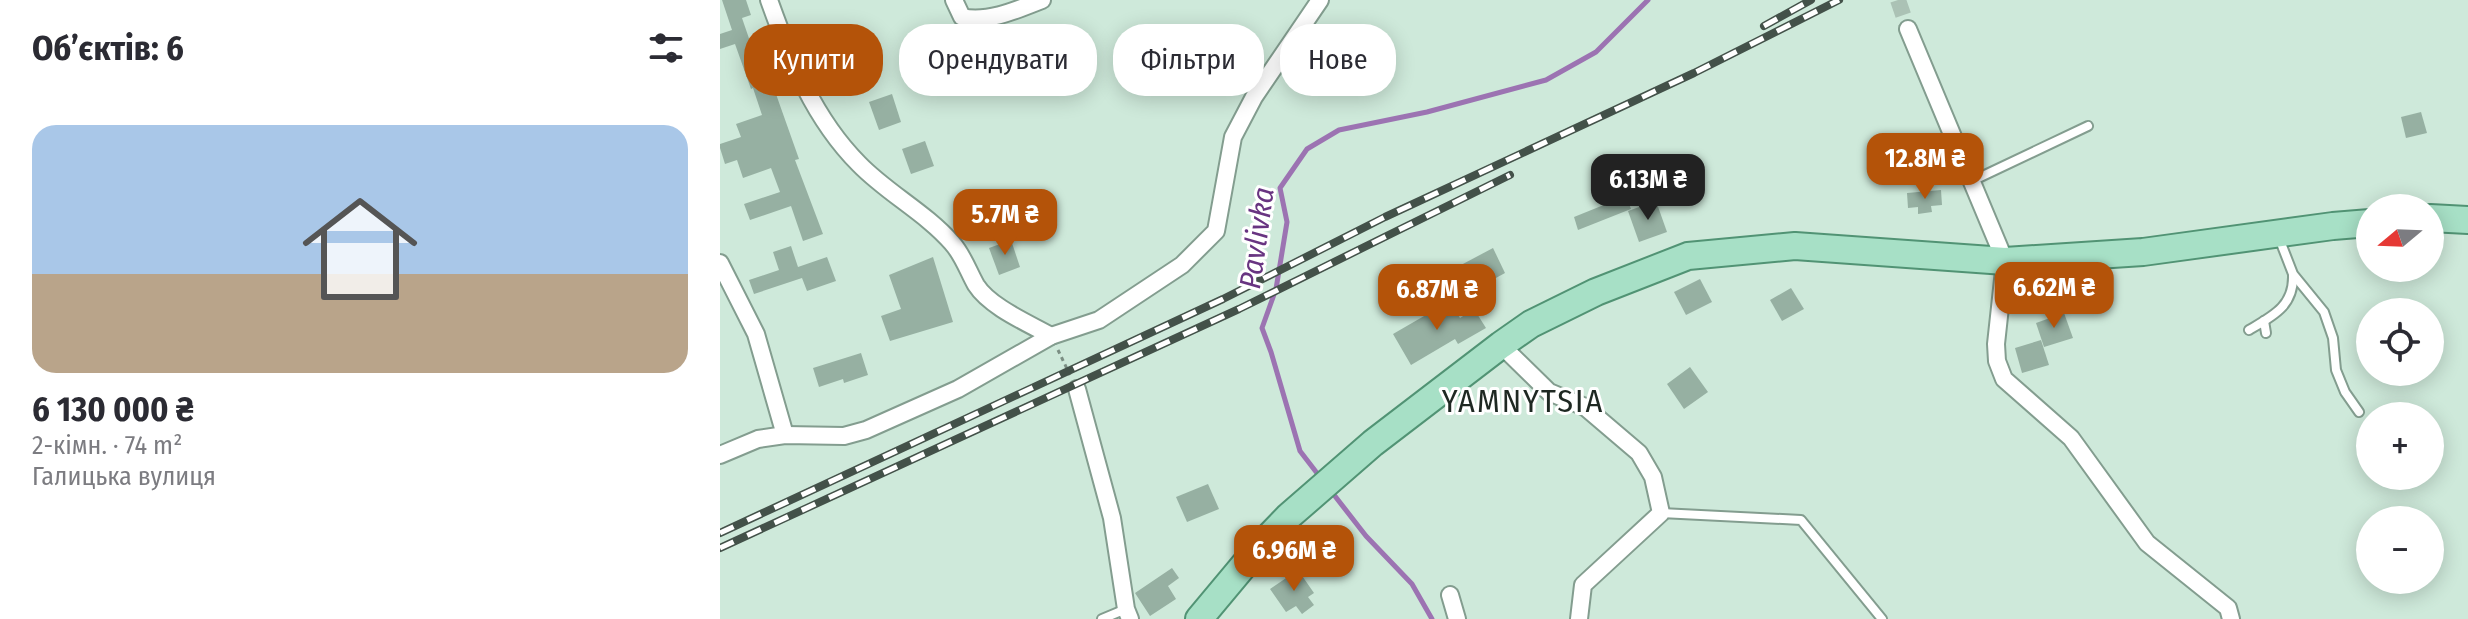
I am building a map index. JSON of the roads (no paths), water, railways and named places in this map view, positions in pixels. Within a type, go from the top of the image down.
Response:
[{"type":"main road","points":[[2444,219],[2468,220]]},
{"type":"main road","points":[[1205,616],[1260,546],[1289,516],[1373,443],[1501,345],[1531,324],[1596,292],[1688,256],[1795,246],[2005,261],[2143,252],[2356,225]]},
{"type":"street","points":[[769,0],[791,61],[812,101],[843,146],[859,165],[951,242],[989,300],[1051,336]]},
{"type":"street","points":[[954,0],[962,17],[973,19],[1012,11],[1042,0]]},
{"type":"street","points":[[720,455],[758,439],[785,435],[844,436],[866,430],[958,389],[1051,336],[1099,320],[1182,265],[1216,231],[1233,137],[1254,97],[1320,0]]},
{"type":"street","points":[[1908,29],[2005,261],[1996,344],[1997,361],[2004,379],[2071,438],[2147,543],[2228,608],[2231,619]]},
{"type":"street","points":[[720,263],[756,334],[785,435]]},
{"type":"street","points":[[1501,345],[1549,392],[1585,407],[1639,453],[1653,477],[1661,513],[1583,585],[1579,619]]},
{"type":"street","points":[[1077,389],[1112,518],[1128,614]]},
{"type":"street","points":[[1450,595],[1457,619]]},
{"type":"lane","points":[[1971,181],[2088,126]]},
{"type":"lane","points":[[2277,234],[2293,274],[2324,312],[2333,338],[2336,370],[2356,408]]},
{"type":"lane","points":[[2249,330],[2285,304],[2294,291],[2293,274]]},
{"type":"lane","points":[[2264,321],[2266,333]]},
{"type":"lane","points":[[1661,513],[1801,520],[1882,619]]},
{"type":"lane","points":[[1102,619],[1128,614]]},
{"type":"waterway","name":"Pavlivka","points":[[1320,477],[1300,451],[1262,328],[1276,289],[1287,222],[1280,188],[1307,149],[1339,130],[1427,112],[1546,80],[1596,52],[1648,0]]},
{"type":"waterway","name":"Pavlivka","points":[[1331,491],[1366,536],[1412,584],[1432,619]]},
{"type":"tunnel","points":[[1898,0],[1908,29]]},
{"type":"railway","points":[[1764,26],[1811,0]]},
{"type":"railway","points":[[720,533],[1223,299],[1385,217],[1694,73],[1839,0]]},
{"type":"railway","points":[[720,548],[1239,309],[1510,175]]},
{"type":"district","name":"YAMNYTSIA","points":[[1523,401]]}]
